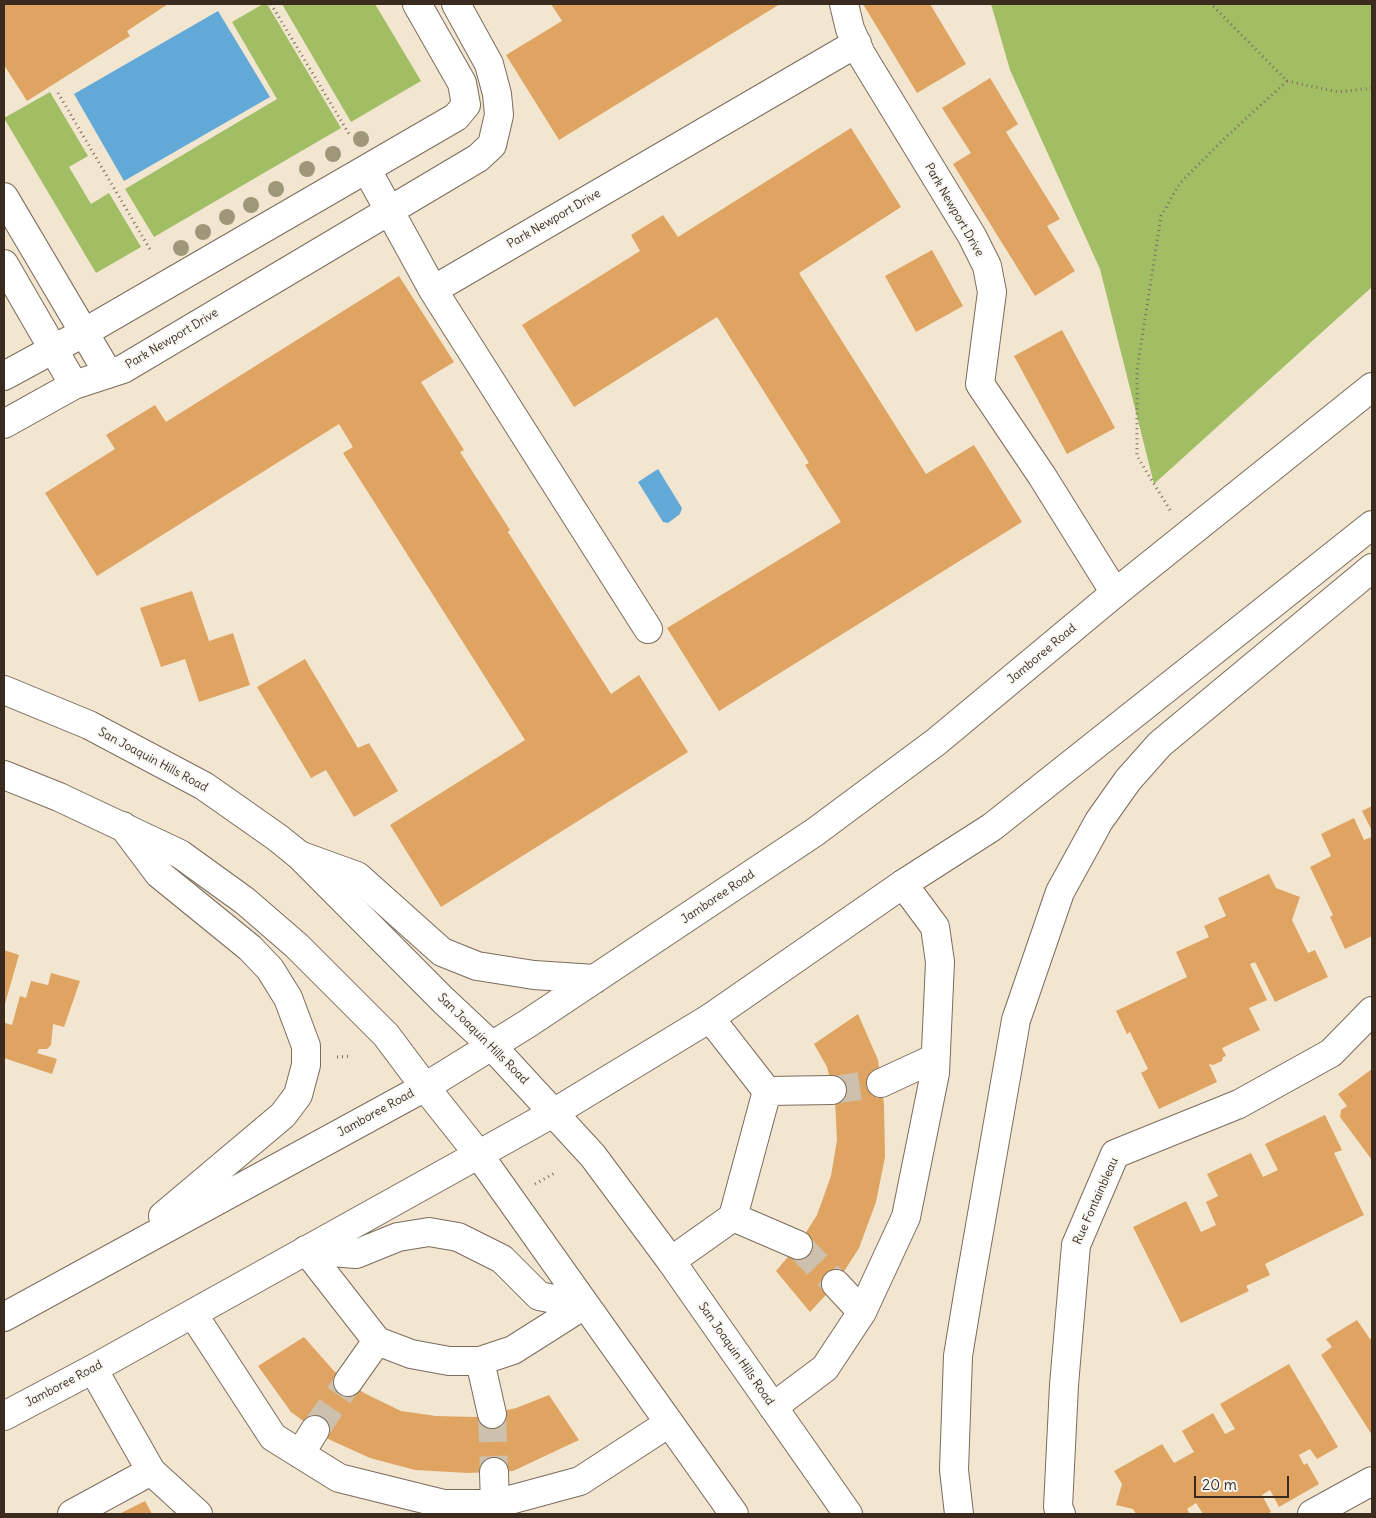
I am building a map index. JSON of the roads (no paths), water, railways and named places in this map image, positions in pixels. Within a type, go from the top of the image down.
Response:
[{"type":"main road","points":[[417,4],[462,83],[466,105]]},
{"type":"main road","name":"Park Newport Drive","points":[[4,424],[74,385],[123,369],[478,158],[492,145],[500,115],[489,64],[456,4]]},
{"type":"main road","name":"Park Newport Drive","points":[[844,4],[850,29],[856,43],[972,236],[987,266],[992,292],[980,384],[1042,476],[1115,593]]},
{"type":"main road","name":"Park Newport Drive","points":[[433,290],[856,43]]},
{"type":"main road","points":[[466,105],[500,115]]},
{"type":"main road","points":[[4,376],[54,350],[367,170],[456,117],[466,105]]},
{"type":"main road","points":[[367,170],[433,290],[648,629]]},
{"type":"main road","points":[[4,197],[108,373]]},
{"type":"main road","points":[[4,264],[74,385]]},
{"type":"main road","name":"Jamboree Road","points":[[4,1317],[425,1087],[595,979],[815,832],[936,742],[1115,593],[1372,387]]},
{"type":"main road","name":"Jamboree Road","points":[[4,1416],[193,1314],[555,1112],[710,1018],[903,884],[992,826],[1372,525]]},
{"type":"main road","points":[[959,1514],[954,1470],[958,1356],[969,1288],[1016,1020],[1060,892],[1099,821],[1128,780],[1160,744],[1372,568]]},
{"type":"main road","name":"San Joaquin Hills Road","points":[[4,690],[89,725],[204,786],[299,855],[443,1000],[491,1045],[555,1112],[592,1156],[671,1260],[848,1514]]},
{"type":"main road","points":[[4,775],[124,826],[180,854],[245,901],[296,946],[386,1035],[479,1154],[734,1514]]},
{"type":"main road","points":[[118,1255],[283,1115],[298,1095],[307,1057],[304,1038],[288,998],[270,969],[250,948],[159,874],[124,826]]},
{"type":"main road","points":[[299,855],[357,876],[442,952],[477,966],[534,975],[595,979]]},
{"type":"main road","points":[[773,1407],[825,1368],[862,1312],[906,1217],[935,1073],[940,962],[935,927],[903,884]]},
{"type":"main road","name":"Rue Fontainbleau","points":[[1061,1514],[1058,1507],[1064,1385],[1076,1245],[1115,1154],[1248,1100],[1332,1053],[1372,1010]]},
{"type":"main road","points":[[710,1018],[767,1091]]},
{"type":"main road","points":[[881,1083],[936,1058]]},
{"type":"main road","points":[[767,1091],[832,1090]]},
{"type":"main road","points":[[671,1260],[733,1217],[767,1091]]},
{"type":"main road","points":[[733,1217],[798,1246]]},
{"type":"main road","points":[[306,1250],[356,1254],[398,1237],[429,1232],[458,1237],[502,1258],[539,1296],[584,1304]]},
{"type":"main road","points":[[306,1250],[377,1341],[411,1354],[449,1361],[480,1361],[513,1350],[584,1304]]},
{"type":"main road","points":[[836,1284],[862,1312]]},
{"type":"main road","points":[[193,1314],[273,1437],[339,1478],[444,1504],[496,1504],[580,1481],[669,1423]]},
{"type":"main road","points":[[348,1382],[377,1341]]},
{"type":"main road","points":[[480,1361],[492,1414]]},
{"type":"main road","points":[[93,1369],[151,1471],[198,1514]]},
{"type":"main road","points":[[300,1454],[315,1430]]},
{"type":"main road","points":[[72,1514],[151,1471]]},
{"type":"main road","points":[[494,1472],[496,1504]]},
{"type":"main road","points":[[1312,1514],[1372,1481]]},
{"type":"water","points":[[218,11],[270,97],[124,181],[74,94]]},
{"type":"water","points":[[658,469],[682,508],[680,514],[668,523],[663,522],[638,482]]},
{"type":"tunnel","points":[[832,1090],[881,1083]]},
{"type":"tunnel","points":[[798,1245],[836,1284]]},
{"type":"tunnel","points":[[315,1430],[348,1382]]},
{"type":"tunnel","points":[[492,1414],[494,1472]]}]
